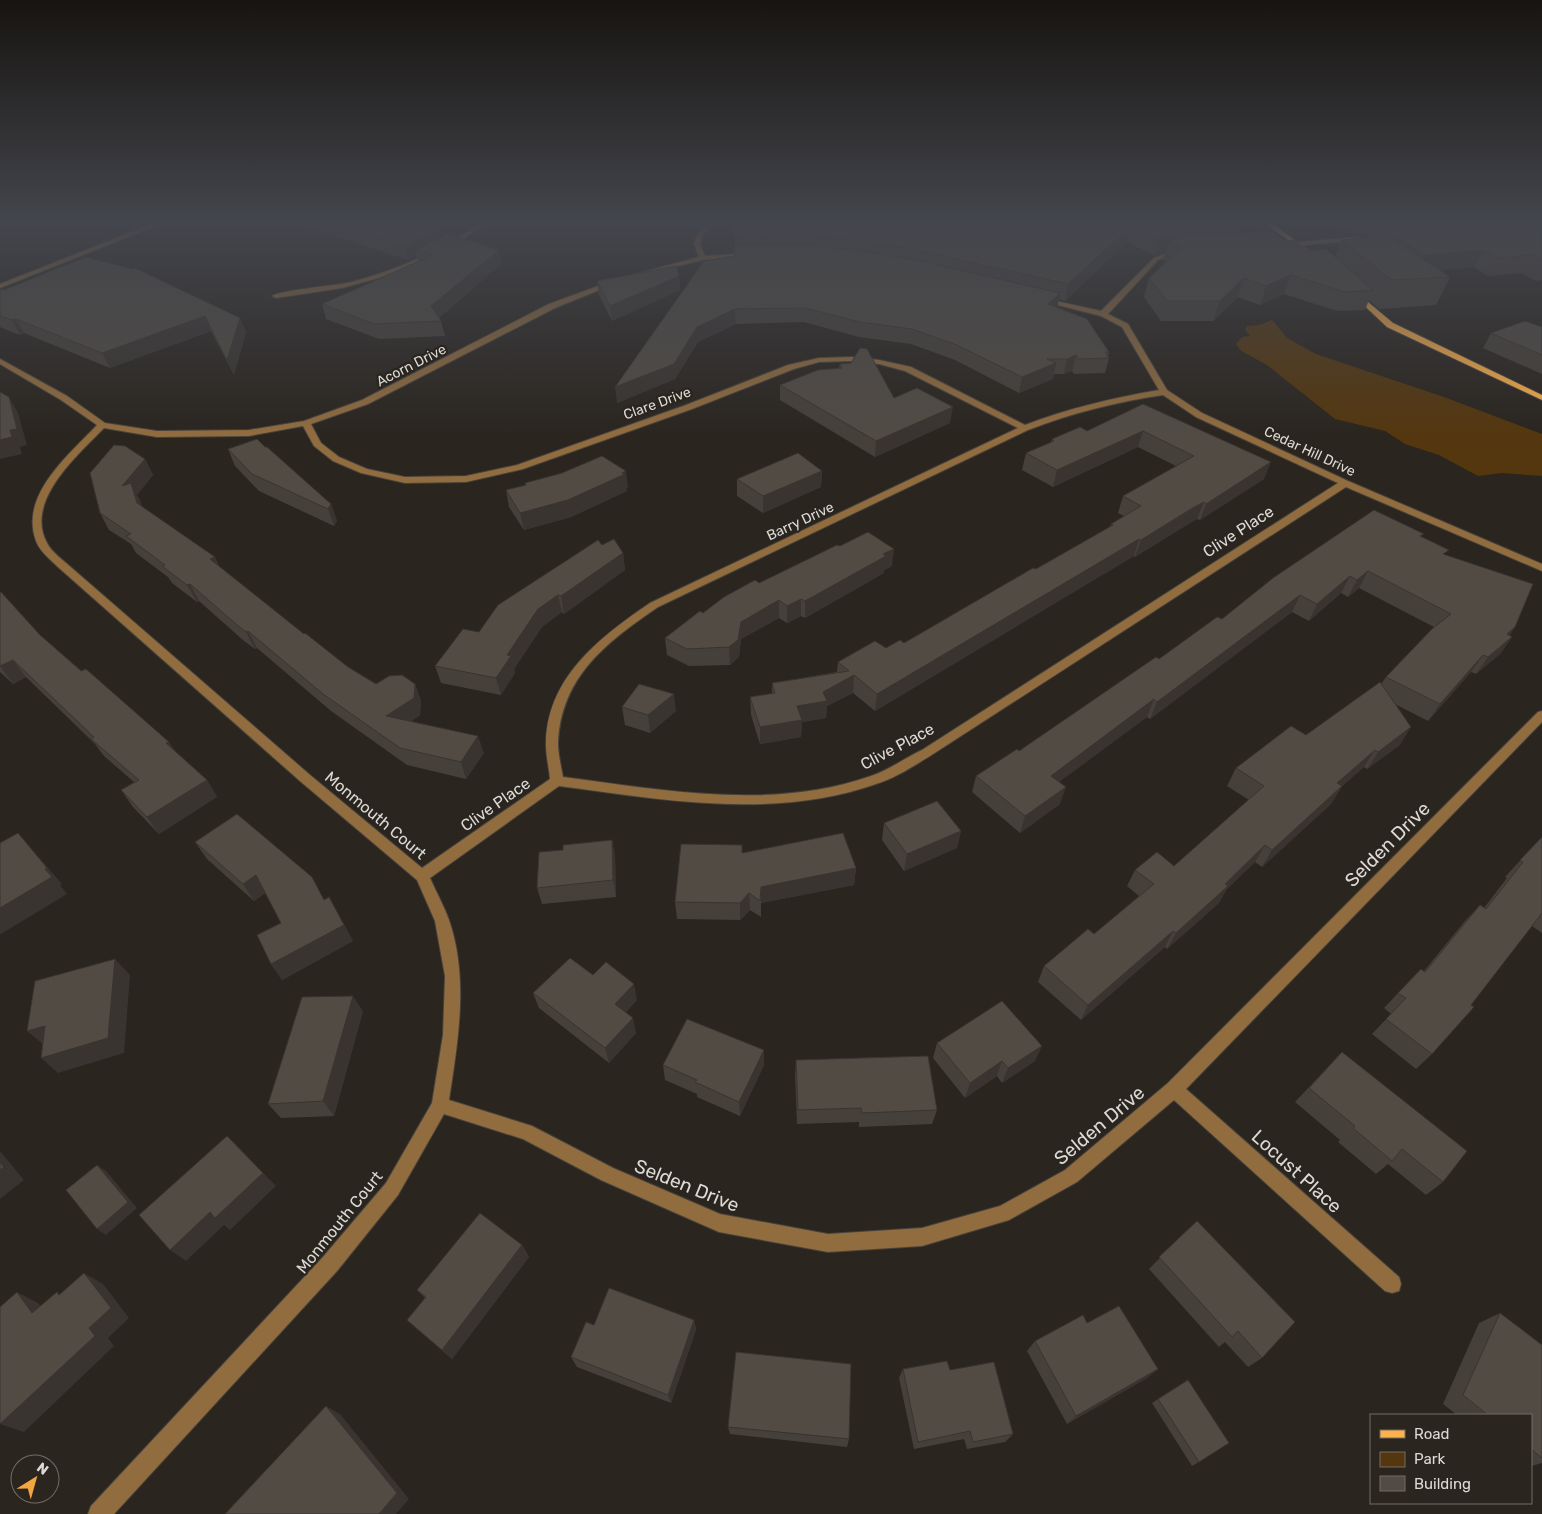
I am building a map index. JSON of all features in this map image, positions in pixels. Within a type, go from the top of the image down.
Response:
[{"type":"main road","points":[[1356,295],[1390,325],[1542,398]]},
{"type":"street","points":[[276,296],[285,295]]},
{"type":"street","name":"Acorn Drive","points":[[0,361],[64,398],[102,425],[157,434],[249,433],[306,423],[365,402],[552,306],[582,295]]},
{"type":"street","points":[[1030,297],[1103,314],[1122,295]]},
{"type":"street","name":"Cedar Hill Drive","points":[[1103,314],[1124,326],[1164,392],[1199,415],[1345,483],[1541,568]]},
{"type":"street","name":"Clare Drive","points":[[306,423],[317,444],[336,459],[364,471],[405,480],[466,479],[520,468],[689,407],[791,367],[819,360],[852,359],[879,362],[908,369],[1025,428]]},
{"type":"street","name":"Barry Drive","points":[[558,782],[552,744],[556,715],[567,684],[590,652],[620,628],[654,605],[1025,428],[1064,413],[1120,399],[1164,392]]},
{"type":"street","name":"Monmouth Court","points":[[99,1514],[342,1249],[392,1189],[440,1104],[451,1035],[453,976],[442,921],[422,876],[290,766],[62,566],[41,543],[36,515],[48,484],[102,425]]},
{"type":"street","name":"Clive Place","points":[[422,876],[558,782],[704,799],[768,800],[825,794],[874,781],[926,753],[1345,483]]},
{"type":"street","name":"Selden Drive","points":[[440,1104],[526,1132],[606,1174],[719,1224],[828,1243],[922,1237],[1003,1214],[1072,1176],[1174,1089],[1542,715]]},
{"type":"street","name":"Locust Place","points":[[1174,1089],[1392,1284]]},
{"type":"green space","points":[[1272,320],[1287,338],[1316,354],[1444,397],[1542,434],[1542,476],[1502,473],[1478,476],[1439,455],[1405,444],[1385,431],[1335,419],[1267,365],[1241,351],[1236,344],[1242,337],[1250,336],[1245,330],[1247,326],[1260,325]]},
{"type":"building","points":[[0,295],[191,295],[240,318],[227,360],[205,316],[102,353],[16,319],[12,320],[0,316]]},
{"type":"building","points":[[343,295],[445,295],[431,306],[441,321],[374,324],[322,304]]},
{"type":"building","points":[[604,295],[636,295],[610,306]]},
{"type":"building","points":[[680,295],[1058,295],[1048,304],[1087,319],[1109,352],[1105,352],[1109,358],[1078,359],[1076,355],[1067,359],[1047,359],[1056,363],[1022,377],[957,345],[912,329],[860,322],[805,308],[735,309],[697,327],[674,364],[615,387]]},
{"type":"building","points":[[1162,295],[1227,295],[1220,301],[1167,301]]},
{"type":"building","points":[[1525,321],[1542,327],[1542,355],[1491,333]]},
{"type":"building","points":[[860,348],[867,349],[894,398],[917,388],[953,407],[876,441],[780,385],[818,370],[842,368],[840,364],[851,363]]},
{"type":"building","points":[[0,392],[9,397],[17,429],[10,430],[12,437],[0,440]]},
{"type":"building","points":[[1143,404],[1271,462],[1206,504],[1204,502],[1194,507],[877,694],[854,675],[823,692],[827,701],[797,706],[802,720],[760,727],[750,697],[775,693],[772,683],[849,671],[838,662],[875,641],[886,648],[900,640],[904,643],[1033,568],[1036,569],[1113,525],[1111,524],[1141,506],[1123,496],[1194,456],[1143,431],[1057,470],[1026,453],[1080,427],[1087,431]]},
{"type":"building","points":[[257,439],[331,504],[328,509],[252,474],[228,449]]},
{"type":"building","points":[[114,445],[125,446],[145,459],[122,486],[131,483],[137,503],[215,557],[210,559],[348,667],[376,684],[389,676],[402,675],[415,684],[414,698],[386,716],[478,736],[461,762],[400,748],[323,694],[248,631],[246,632],[236,624],[190,584],[187,585],[162,566],[165,565],[126,536],[131,534],[100,513],[90,473]]},
{"type":"building","points":[[798,453],[822,471],[763,496],[737,479]]},
{"type":"building","points":[[602,456],[626,471],[622,473],[625,474],[568,500],[520,513],[506,490],[562,473]]},
{"type":"building","points":[[1374,510],[1424,534],[1420,536],[1449,550],[1443,554],[1533,584],[1515,627],[1507,634],[1512,637],[1488,657],[1483,655],[1440,704],[1386,677],[1432,629],[1451,614],[1368,571],[1357,580],[1350,576],[1317,604],[1300,595],[1157,702],[1154,699],[1051,776],[1066,787],[1025,816],[976,776],[1017,749],[1019,751],[1156,657],[1159,659],[1217,617],[1222,619],[1273,578]]},
{"type":"building","points":[[868,532],[894,549],[883,554],[886,556],[805,601],[801,599],[787,606],[779,600],[741,622],[738,640],[729,647],[687,649],[665,638],[700,611],[703,613],[724,597],[755,580],[759,583]]},
{"type":"building","points":[[614,539],[623,553],[561,596],[558,595],[538,609],[507,655],[511,656],[496,678],[435,666],[463,629],[479,632],[498,605],[598,540],[602,545]]},
{"type":"building","points":[[1,592],[40,635],[81,671],[86,669],[169,742],[166,743],[207,780],[147,817],[121,790],[139,780],[91,739],[94,737],[13,660],[0,666]]},
{"type":"building","points":[[1380,682],[1411,727],[1378,752],[1375,750],[1337,783],[1342,786],[1272,850],[1265,845],[1225,884],[1228,886],[1176,933],[1173,931],[1088,1005],[1044,966],[1088,929],[1094,934],[1154,884],[1135,870],[1157,852],[1174,866],[1264,786],[1236,768],[1291,726],[1306,735]]},
{"type":"building","points":[[639,684],[674,694],[648,715],[622,707]]},
{"type":"building","points":[[937,801],[961,831],[907,854],[884,823]]},
{"type":"building","points":[[237,814],[312,877],[324,900],[329,897],[344,925],[271,964],[257,935],[281,923],[256,875],[243,884],[195,842]]},
{"type":"building","points":[[18,833],[47,868],[45,869],[52,877],[0,908],[0,843]]},
{"type":"building","points":[[843,833],[856,868],[761,887],[760,901],[749,893],[740,903],[675,902],[681,844],[742,845],[742,853]]},
{"type":"building","points":[[1542,837],[1542,913],[1471,1005],[1474,1007],[1432,1054],[1386,1019],[1406,998],[1398,993],[1421,969],[1425,972],[1480,905],[1486,909],[1523,862],[1520,860]]},
{"type":"building","points":[[612,840],[613,880],[537,888],[539,852],[563,850],[563,845]]},
{"type":"building","points":[[570,958],[593,975],[606,962],[634,984],[615,1004],[633,1018],[605,1048],[533,993]]},
{"type":"building","points":[[115,959],[108,1038],[41,1058],[45,1026],[27,1031],[35,981]]},
{"type":"building","points":[[353,996],[323,1101],[268,1104],[302,997]]},
{"type":"building","points":[[1002,1001],[1042,1046],[1008,1068],[1002,1061],[970,1083],[937,1043]]},
{"type":"building","points":[[687,1019],[764,1050],[739,1102],[663,1065]]},
{"type":"building","points":[[1342,1052],[1467,1151],[1443,1182],[1402,1149],[1392,1161],[1353,1128],[1355,1126],[1309,1088]]},
{"type":"building","points":[[928,1056],[937,1110],[862,1113],[861,1108],[798,1110],[796,1060]]},
{"type":"building","points":[[227,1136],[263,1173],[215,1218],[210,1212],[170,1250],[139,1215]]},
{"type":"building","points":[[0,1162],[4,1167],[0,1170]]},
{"type":"building","points":[[97,1165],[128,1202],[97,1229],[66,1190]]},
{"type":"building","points":[[480,1213],[522,1245],[442,1350],[407,1320],[426,1297],[417,1290]]},
{"type":"building","points":[[1197,1221],[1295,1322],[1262,1358],[1238,1331],[1232,1337],[1159,1257]]},
{"type":"building","points":[[84,1273],[111,1308],[89,1328],[95,1336],[0,1424],[0,1307],[17,1292],[32,1313],[57,1292],[59,1295]]},
{"type":"building","points":[[609,1288],[694,1320],[668,1395],[571,1357],[586,1322],[594,1325]]},
{"type":"building","points":[[1119,1306],[1158,1369],[1076,1416],[1035,1341],[1083,1315],[1087,1323]]},
{"type":"building","points":[[1500,1313],[1542,1345],[1542,1458],[1532,1450],[1532,1414],[1487,1414],[1463,1395]]},
{"type":"building","points":[[736,1352],[851,1364],[849,1439],[728,1427]]},
{"type":"building","points":[[947,1361],[950,1370],[994,1362],[1013,1434],[973,1442],[970,1431],[918,1442],[903,1369]]},
{"type":"building","points":[[1188,1380],[1229,1443],[1199,1462],[1158,1399]]},
{"type":"building","points":[[326,1406],[397,1493],[379,1514],[225,1514]]}]
